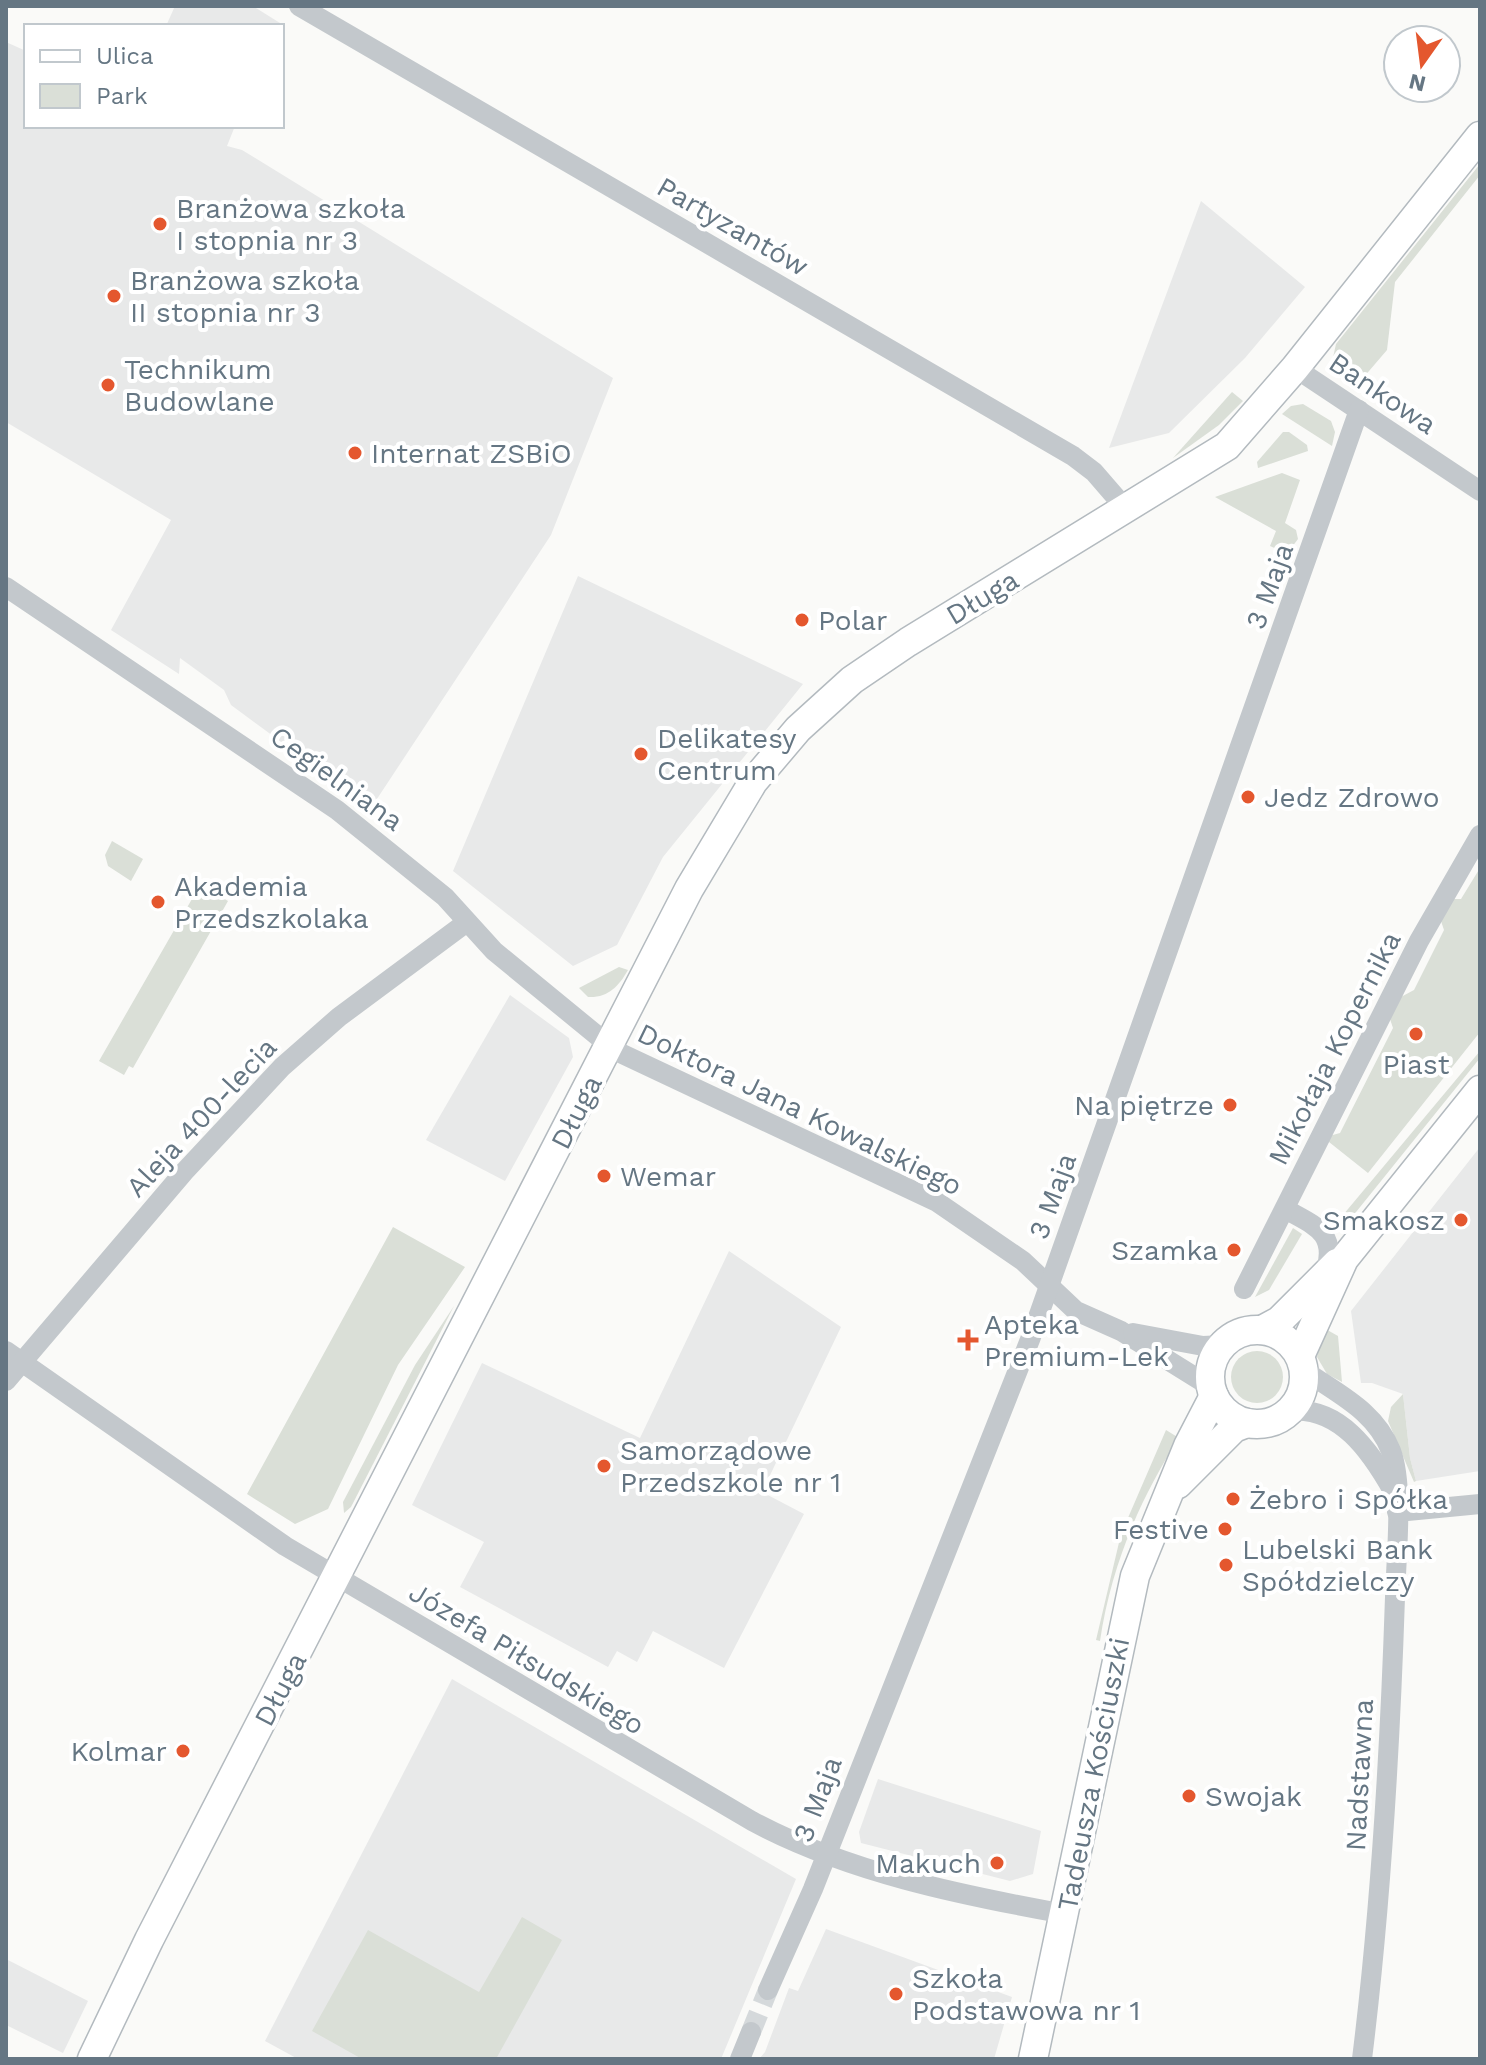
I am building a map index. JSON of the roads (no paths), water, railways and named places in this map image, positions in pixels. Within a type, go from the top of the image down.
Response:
[{"type":"street","name":"Partyzantów","points":[[299,6],[1073,456],[1094,472],[1126,509]]},
{"type":"street","name":"Długa","points":[[92,2059],[149,1940],[610,1046],[726,823],[753,782],[798,729],[876,662],[1227,446],[1295,368],[1480,136]]},
{"type":"street","name":"Bankowa","points":[[1295,368],[1480,491]]},
{"type":"street","name":"3 Maja","points":[[768,1990],[827,1854],[1049,1287],[1359,410]]},
{"type":"street","name":"Cegielniana","points":[[6,587],[293,777],[435,889],[494,951],[610,1046]]},
{"type":"street","name":"Mikołaja Kopernika","points":[[1244,1289],[1419,941],[1480,835]]},
{"type":"street","name":"Aleja 400-lecia","points":[[6,1381],[14,1357],[282,1067],[339,1017],[467,922]]},
{"type":"street","name":"Doktora Jana Kowalskiego","points":[[610,1046],[649,1069],[920,1193],[1023,1261],[1076,1311],[1121,1331],[1212,1391]]},
{"type":"street","points":[[1480,1090],[1335,1265],[1279,1321],[1262,1330],[1237,1334],[1223,1345],[1212,1364],[1212,1391],[1224,1410],[1247,1423],[1274,1421],[1290,1411],[1309,1410],[1343,1427],[1370,1453],[1396,1503],[1480,1504]]},
{"type":"street","points":[[1285,1209],[1324,1234],[1335,1265],[1302,1363],[1304,1385],[1290,1411]]},
{"type":"street","points":[[1262,1330],[1284,1338],[1302,1363]]},
{"type":"street","name":"Doktora Jana Kowalskiego","points":[[1121,1331],[1203,1346],[1223,1345]]},
{"type":"street","name":"Józefa Piłsudskiego","points":[[14,1357],[337,1579],[740,1815],[791,1841],[827,1854],[963,1893],[1065,1914]]},
{"type":"street","name":"Nadstawna","points":[[1302,1363],[1361,1409],[1380,1430],[1393,1459],[1396,1503],[1392,1687],[1381,1872],[1362,2059]]},
{"type":"street","name":"Tadeusza Kościuszki","points":[[1033,2059],[1135,1576],[1212,1391]]},
{"type":"street","name":"Tadeusza Kościuszki","points":[[1170,1494],[1234,1428],[1247,1423]]},
{"type":"street","points":[[740,2059],[751,2032]]},
{"type":"tunnel","points":[[751,2032],[768,1990]]},
{"type":"place","name":"Branżowa szkoła I stopnia nr 3","points":[[160,224]]},
{"type":"place","name":"Branżowa szkoła II stopnia nr 3","points":[[114,296]]},
{"type":"place","name":"Technikum Budowlane","points":[[108,385]]},
{"type":"place","name":"Internat ZSBiO","points":[[355,453]]},
{"type":"place","name":"Polar","points":[[802,620]]},
{"type":"place","name":"Delikatesy Centrum","points":[[641,754]]},
{"type":"place","name":"Jedz Zdrowo","points":[[1248,797]]},
{"type":"place","name":"Akademia Przedszkolaka","points":[[158,902]]},
{"type":"place","name":"Piast","points":[[1416,1034]]},
{"type":"place","name":"Na piętrze","points":[[1230,1105]]},
{"type":"place","name":"Wemar","points":[[604,1176]]},
{"type":"place","name":"Smakosz","points":[[1461,1220]]},
{"type":"place","name":"Szamka","points":[[1234,1250]]},
{"type":"place","name":"Apteka Premium-Lek","points":[[968,1340]]},
{"type":"place","name":"Samorządowe Przedszkole nr 1","points":[[604,1466]]},
{"type":"place","name":"Żebro i Spółka","points":[[1233,1499]]},
{"type":"place","name":"Festive","points":[[1225,1529]]},
{"type":"place","name":"Lubelski Bank Spółdzielczy","points":[[1226,1565]]},
{"type":"place","name":"Kolmar","points":[[183,1751]]},
{"type":"place","name":"Swojak","points":[[1189,1796]]},
{"type":"place","name":"Makuch","points":[[997,1863]]},
{"type":"place","name":"Szkoła Podstawowa nr 1","points":[[896,1994]]}]
